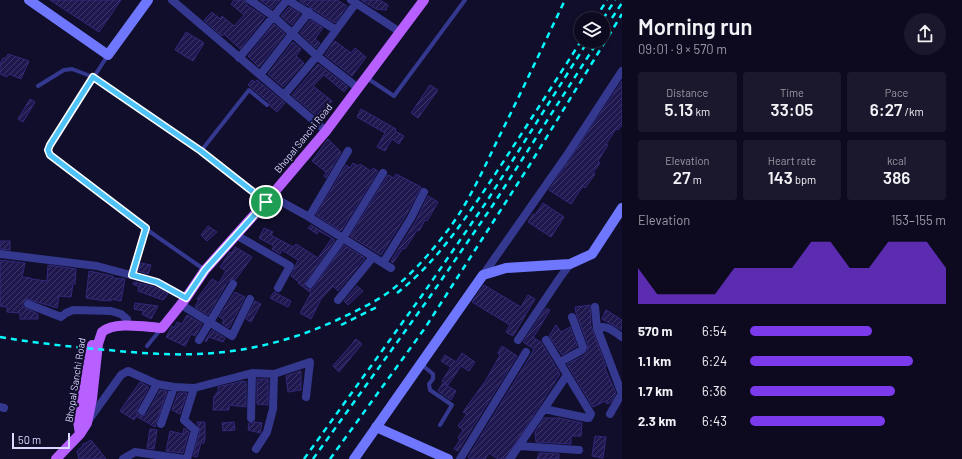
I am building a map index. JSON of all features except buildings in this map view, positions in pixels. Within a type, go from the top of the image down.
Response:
[{"type":"main road","name":"Bhopal Sanchi Road","points":[[56,459],[80,434],[92,344],[96,331],[100,326],[110,321],[127,319],[164,326],[205,270],[269,199],[326,131],[424,0]]},
{"type":"main road","points":[[82,422],[92,399],[98,344],[102,332],[109,327],[164,326]]},
{"type":"street","points":[[29,0],[108,54],[148,0]]},
{"type":"street","points":[[172,0],[326,131]]},
{"type":"street","points":[[250,0],[273,16],[317,56],[358,88]]},
{"type":"street","points":[[239,58],[288,0],[336,30]]},
{"type":"street","points":[[284,95],[317,56],[354,2],[400,32]]},
{"type":"street","points":[[260,75],[308,12]]},
{"type":"street","points":[[354,459],[569,152],[622,71]]},
{"type":"street","points":[[308,217],[348,150]]},
{"type":"street","points":[[310,284],[343,238],[383,173]]},
{"type":"street","points":[[383,263],[411,218],[424,192]]},
{"type":"street","points":[[269,199],[308,217],[391,268]]},
{"type":"street","points":[[483,275],[506,268],[570,264],[592,254],[622,208]]},
{"type":"street","points":[[236,235],[290,266],[278,288]]},
{"type":"street","points":[[0,254],[97,266],[157,282],[210,322],[232,336],[250,299]]},
{"type":"street","points":[[338,300],[373,256]]},
{"type":"street","points":[[518,340],[570,264]]},
{"type":"street","points":[[199,340],[233,284]]},
{"type":"street","points":[[28,304],[61,317],[73,310],[111,311],[122,314],[127,319]]},
{"type":"street","points":[[595,307],[597,328],[622,393],[610,414]]},
{"type":"street","points":[[560,362],[582,350],[572,317]]},
{"type":"street","points":[[597,328],[602,326],[607,327],[622,337]]},
{"type":"street","points":[[544,409],[587,418],[590,417],[591,412],[546,340]]},
{"type":"street","points":[[460,459],[526,352]]},
{"type":"street","points":[[82,422],[124,372],[128,370],[157,384],[194,388],[252,373],[274,374],[310,362],[306,397]]},
{"type":"street","points":[[251,418],[252,373]]},
{"type":"street","points":[[256,449],[267,432],[273,409],[274,374]]},
{"type":"street","points":[[510,459],[567,375]]},
{"type":"street","points":[[142,411],[157,384]]},
{"type":"street","points":[[161,424],[174,387]]},
{"type":"street","points":[[123,459],[135,452],[186,459],[195,430],[184,420],[194,388]]},
{"type":"street","points":[[376,426],[448,459]]},
{"type":"street","points":[[519,446],[579,450]]},
{"type":"lane","points":[[367,78],[394,96],[465,0]]},
{"type":"lane","points":[[108,54],[50,145],[48,150],[50,155],[146,228],[205,270]]},
{"type":"lane","points":[[38,86],[64,70],[72,69],[93,77],[269,199]]},
{"type":"lane","points":[[201,151],[249,90],[267,105]]},
{"type":"lane","points":[[132,275],[146,228]]},
{"type":"lane","points":[[147,346],[164,326]]},
{"type":"lane","points":[[420,364],[433,374],[434,377],[429,384],[430,390],[452,405],[440,425]]},
{"type":"railway","points":[[0,337],[139,353],[217,353],[260,346],[300,335],[339,319],[375,301],[388,293],[416,268],[442,238],[463,208],[524,87],[565,0]]},
{"type":"railway","points":[[599,12],[607,0]]},
{"type":"railway","points":[[607,12],[615,0]]},
{"type":"railway","points":[[612,18],[622,3]]},
{"type":"railway","points":[[330,459],[425,328],[529,166],[622,14]]},
{"type":"railway","points":[[397,293],[424,269],[459,227],[525,129],[577,48]]},
{"type":"railway","points":[[304,459],[423,294],[487,201],[584,48]]},
{"type":"railway","points":[[313,459],[429,298],[493,205],[594,48]]},
{"type":"railway","points":[[341,325],[377,307]]},
{"type":"route","points":[[93,77],[201,151],[266,202],[205,270],[186,298],[157,282],[132,275],[146,228],[50,155],[48,150],[93,77]]}]
